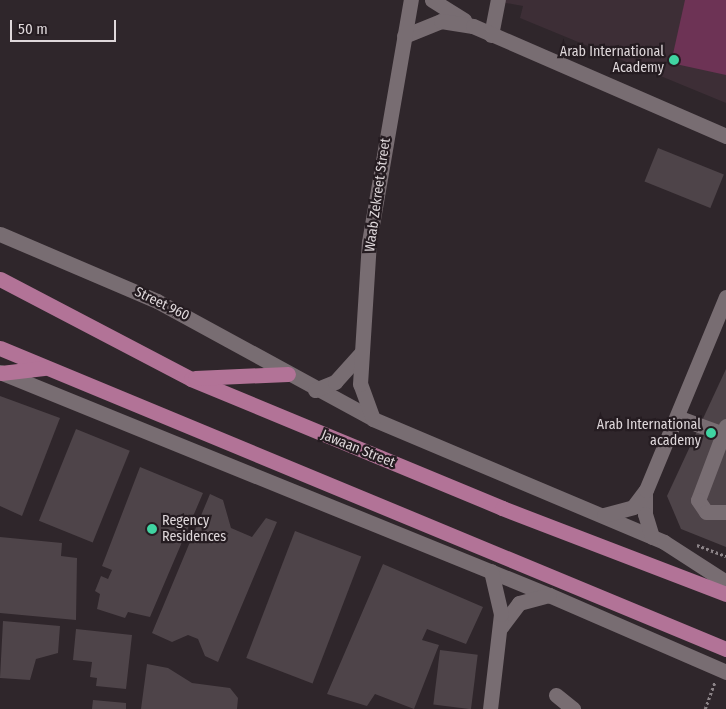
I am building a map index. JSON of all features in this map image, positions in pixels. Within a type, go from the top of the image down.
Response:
[{"type":"main road","points":[[0,270],[7,283]]},
{"type":"main road","name":"Jawaan Street","points":[[7,283],[191,379],[493,505],[726,594]]},
{"type":"main road","points":[[0,348],[44,368],[726,649]]},
{"type":"main road","points":[[1,373],[44,368]]},
{"type":"main road","points":[[191,379],[288,374]]},
{"type":"street","name":"Waab Zekreet Street","points":[[373,419],[360,384],[360,354],[370,242],[411,0]]},
{"type":"street","points":[[432,0],[473,26],[492,35],[726,136]]},
{"type":"street","points":[[492,35],[498,0]]},
{"type":"street","points":[[404,36],[441,21],[473,26]]},
{"type":"street","name":"Street 960","points":[[0,234],[157,301],[316,390]]},
{"type":"street","points":[[602,515],[633,507],[646,490],[726,297]]},
{"type":"street","points":[[316,390],[334,382],[360,354]]},
{"type":"street","points":[[1,373],[550,595],[723,671]]},
{"type":"street","points":[[316,390],[373,419],[652,537],[726,582]]},
{"type":"street","points":[[677,417],[725,432],[698,500],[706,512],[726,512]]},
{"type":"street","points":[[646,490],[645,514],[652,537]]},
{"type":"street","points":[[460,558],[488,551]]},
{"type":"street","points":[[490,709],[500,629],[500,600],[491,571]]},
{"type":"street","points":[[500,629],[519,603],[550,595]]},
{"type":"street","points":[[556,695],[573,709]]},
{"type":"path","points":[[692,543],[726,556]]},
{"type":"path","points":[[705,709],[723,671]]},
{"type":"shaded area","name":"Arab International Academy","points":[[489,0],[726,0],[726,103],[520,18],[523,6]]},
{"type":"shaded area","points":[[685,0],[726,0],[726,75],[671,63]]},
{"type":"building","points":[[658,148],[724,175],[710,208],[645,181]]},
{"type":"building","name":"Arab International academy","points":[[726,369],[726,547],[681,529],[667,496]]},
{"type":"building","points":[[0,396],[60,418],[22,516],[0,506]]},
{"type":"building","points":[[76,429],[130,451],[93,543],[39,521]]},
{"type":"building","name":"Regency Residences","points":[[140,467],[203,493],[150,617],[128,612],[125,618],[97,609],[100,594],[95,591],[101,576],[108,579],[112,570],[102,566]]},
{"type":"building","points":[[210,494],[223,500],[231,528],[252,537],[266,518],[277,522],[218,662],[205,656],[198,639],[188,635],[172,642],[152,633]]},
{"type":"building","points":[[295,531],[361,556],[313,683],[246,658]]},
{"type":"building","points":[[0,537],[62,543],[61,556],[77,558],[76,620],[0,613]]},
{"type":"building","points":[[383,564],[483,607],[466,644],[427,629],[422,640],[439,645],[414,709],[375,694],[367,706],[327,694]]},
{"type":"building","points":[[3,621],[60,626],[58,653],[36,659],[30,680],[0,678]]},
{"type":"building","points":[[76,629],[132,635],[126,689],[96,686],[97,678],[90,677],[92,662],[73,660]]},
{"type":"building","points":[[440,650],[478,655],[471,709],[433,705]]},
{"type":"building","points":[[147,664],[168,668],[192,683],[230,688],[238,698],[237,709],[141,709]]},
{"type":"building","points":[[93,700],[126,703],[126,709],[92,709]]},
{"type":"place","name":"Arab International Academy","points":[[674,60]]},
{"type":"place","name":"Arab International academy","points":[[711,433]]},
{"type":"place","name":"Regency Residences","points":[[152,529]]}]
